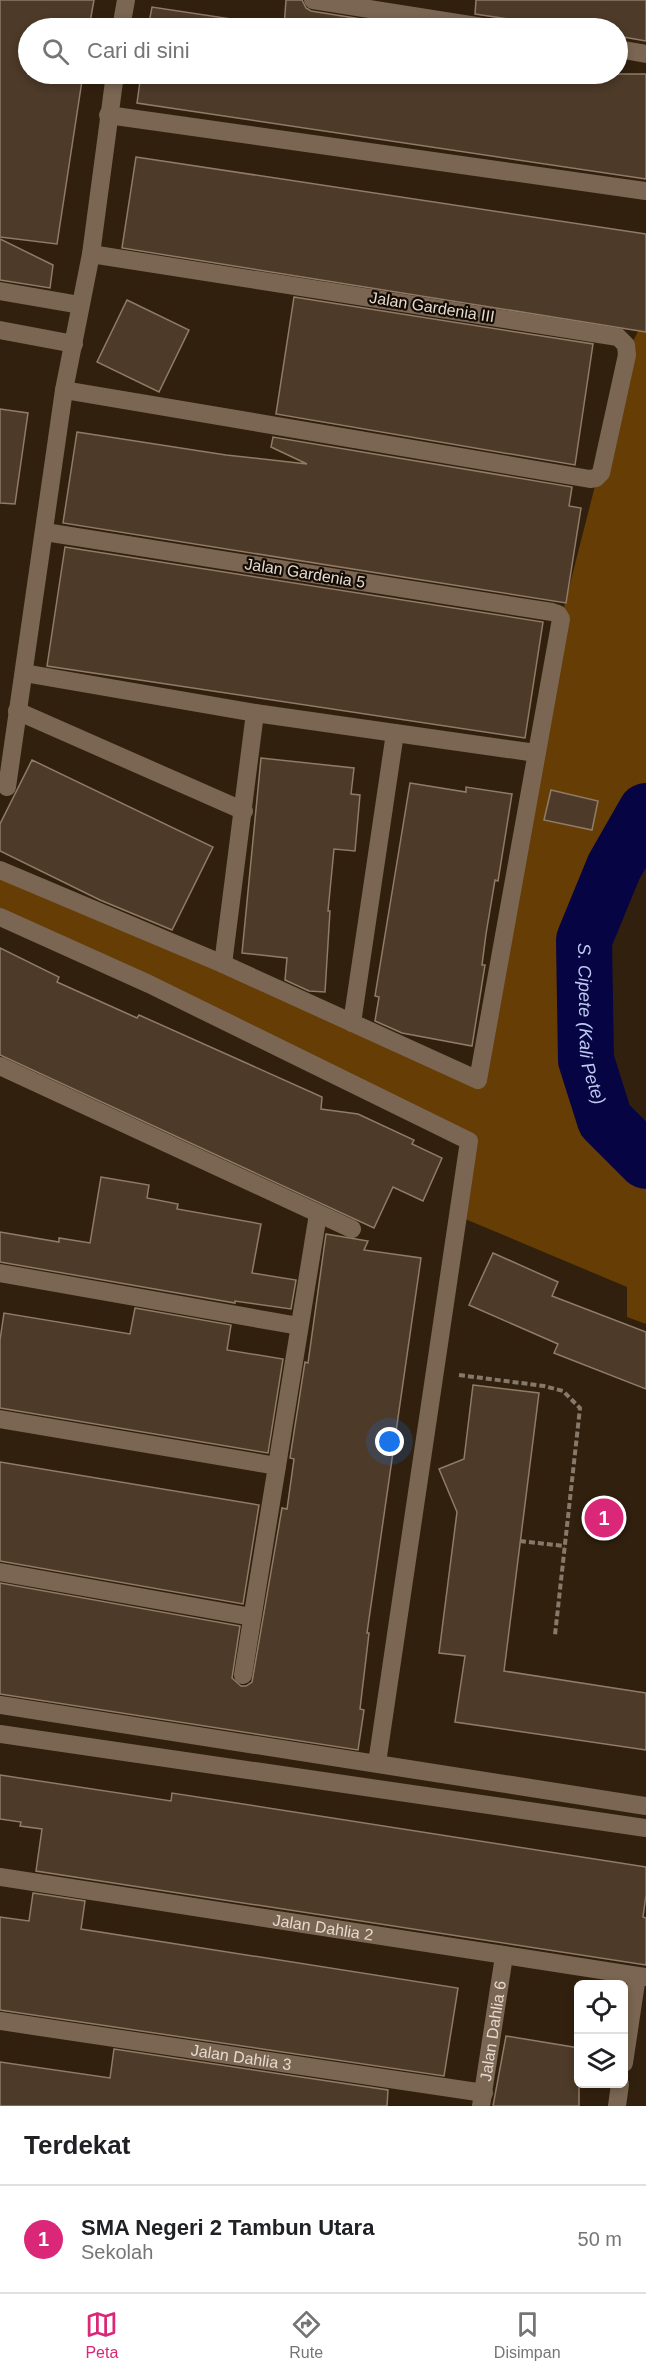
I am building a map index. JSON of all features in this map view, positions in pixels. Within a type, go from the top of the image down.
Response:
[{"type":"street","points":[[123,18],[126,0]]},
{"type":"street","points":[[313,0],[426,18]]},
{"type":"street","points":[[628,51],[646,54]]},
{"type":"street","points":[[7,787],[64,390],[92,254],[113,84]]},
{"type":"street","points":[[108,115],[646,191]]},
{"type":"street","name":"Jalan Gardenia III","points":[[64,390],[590,479],[596,478],[601,473],[627,355],[626,345],[618,337],[92,254]]},
{"type":"street","points":[[0,291],[80,305]]},
{"type":"street","points":[[0,330],[74,344]]},
{"type":"street","name":"Jalan Gardenia 5","points":[[45,532],[558,614],[561,619],[536,753]]},
{"type":"street","points":[[0,870],[224,964],[478,1080],[536,753],[255,713],[24,673]]},
{"type":"street","points":[[17,711],[244,811]]},
{"type":"street","points":[[224,964],[255,713]]},
{"type":"street","points":[[352,1023],[395,733]]},
{"type":"street","points":[[0,917],[149,984],[469,1141],[377,1763]]},
{"type":"street","points":[[0,1066],[352,1229]]},
{"type":"street","points":[[243,1675],[318,1214]]},
{"type":"street","points":[[0,1273],[299,1326]]},
{"type":"street","points":[[0,1419],[277,1466]]},
{"type":"street","points":[[0,1572],[252,1617]]},
{"type":"street","points":[[0,1705],[646,1806]]},
{"type":"street","points":[[0,1734],[646,1828]]},
{"type":"street","name":"Jalan Dahlia 2","points":[[0,1877],[642,1977]]},
{"type":"street","name":"Jalan Dahlia 6","points":[[483,2100],[504,1956]]},
{"type":"street","points":[[628,2045],[642,1977]]},
{"type":"street","name":"Jalan Dahlia 3","points":[[0,2021],[483,2100]]},
{"type":"street","points":[[617,2106],[619,2088]]},
{"type":"path","points":[[434,1372],[544,1386],[563,1391],[579,1408],[555,1635]]},
{"type":"path","points":[[520,1541],[565,1546]]},
{"type":"shaded area","points":[[646,316],[646,812],[628,842],[584,940],[586,1060],[606,1120],[646,1161],[646,1324],[627,1317],[627,1287],[458,1216],[469,1141],[0,917],[0,870],[478,1080],[561,619],[631,345]]},
{"type":"building","points":[[0,0],[94,0],[91,18],[18,18],[18,84],[81,84],[57,244],[0,237]]},
{"type":"building","points":[[286,0],[302,0],[306,8],[311,11],[355,18],[285,18]]},
{"type":"building","points":[[476,0],[646,0],[646,41],[628,38],[628,18],[502,18],[475,14]]},
{"type":"building","points":[[152,7],[225,18],[150,18]]},
{"type":"building","points":[[628,74],[646,74],[646,179],[137,103],[140,84],[628,84]]},
{"type":"building","points":[[136,157],[646,234],[646,332],[122,248]]},
{"type":"building","points":[[0,239],[53,265],[50,288],[0,280]]},
{"type":"building","points":[[294,297],[593,344],[575,465],[276,414]]},
{"type":"building","points":[[127,300],[189,330],[159,392],[97,362]]},
{"type":"building","points":[[0,409],[28,413],[15,504],[0,503]]},
{"type":"building","points":[[77,432],[226,455],[307,464],[271,447],[273,437],[572,487],[569,506],[581,508],[566,603],[63,523]]},
{"type":"building","points":[[65,547],[543,622],[525,738],[47,666]]},
{"type":"building","points":[[261,758],[354,768],[351,794],[360,795],[355,851],[334,849],[328,911],[330,911],[325,992],[309,991],[285,980],[287,958],[242,953]]},
{"type":"building","points":[[32,760],[213,847],[172,930],[100,900],[0,851],[0,824]]},
{"type":"building","points":[[410,783],[466,792],[466,787],[512,794],[498,881],[495,880],[486,934],[482,965],[485,965],[472,1046],[402,1033],[375,1021],[379,997],[375,996]]},
{"type":"building","points":[[551,790],[598,801],[592,830],[544,820]]},
{"type":"building","points":[[0,948],[59,977],[57,982],[137,1018],[139,1015],[322,1097],[321,1109],[358,1114],[414,1140],[412,1144],[442,1158],[423,1201],[393,1187],[374,1228],[0,1055]]},
{"type":"building","points":[[101,1177],[149,1185],[147,1198],[178,1204],[177,1209],[261,1224],[252,1273],[296,1280],[291,1309],[235,1301],[235,1303],[0,1262],[0,1232],[59,1242],[59,1238],[90,1243]]},
{"type":"building","points":[[326,1234],[368,1241],[364,1250],[421,1258],[367,1633],[369,1633],[360,1709],[364,1710],[358,1750],[0,1694],[0,1583],[240,1626],[232,1678],[241,1686],[252,1682],[282,1508],[287,1509],[294,1459],[290,1458],[305,1362],[308,1363]]},
{"type":"building","points":[[493,1253],[558,1282],[552,1296],[646,1332],[646,1389],[554,1353],[558,1344],[469,1305]]},
{"type":"building","points":[[135,1308],[231,1325],[227,1350],[283,1359],[268,1453],[0,1408],[0,1340],[4,1313],[130,1334]]},
{"type":"building","points":[[473,1385],[539,1393],[504,1671],[646,1693],[646,1750],[455,1722],[465,1656],[439,1653],[457,1512],[439,1469],[464,1459]]},
{"type":"building","points":[[0,1462],[259,1505],[243,1604],[0,1561]]},
{"type":"building","points":[[0,1775],[171,1801],[172,1793],[646,1867],[643,1917],[646,1918],[646,1965],[36,1871],[42,1829],[20,1826],[21,1822],[0,1819]]},
{"type":"building","points":[[33,1893],[85,1901],[81,1929],[458,1988],[444,2076],[0,2010],[0,1917],[29,1921]]},
{"type":"building","points":[[506,2036],[574,2047],[574,2088],[579,2088],[579,2106],[493,2106]]},
{"type":"building","points":[[114,2049],[388,2090],[387,2106],[0,2106],[0,2062],[110,2078]]},
{"type":"waterway","name":"S. Cipete (Kali Pete)","points":[[646,811],[614,867],[584,940],[586,1060],[605,1120],[646,1161]]},
{"type":"place","name":"SMA Negeri 2 Tambun Utara","points":[[604,1518]]}]
